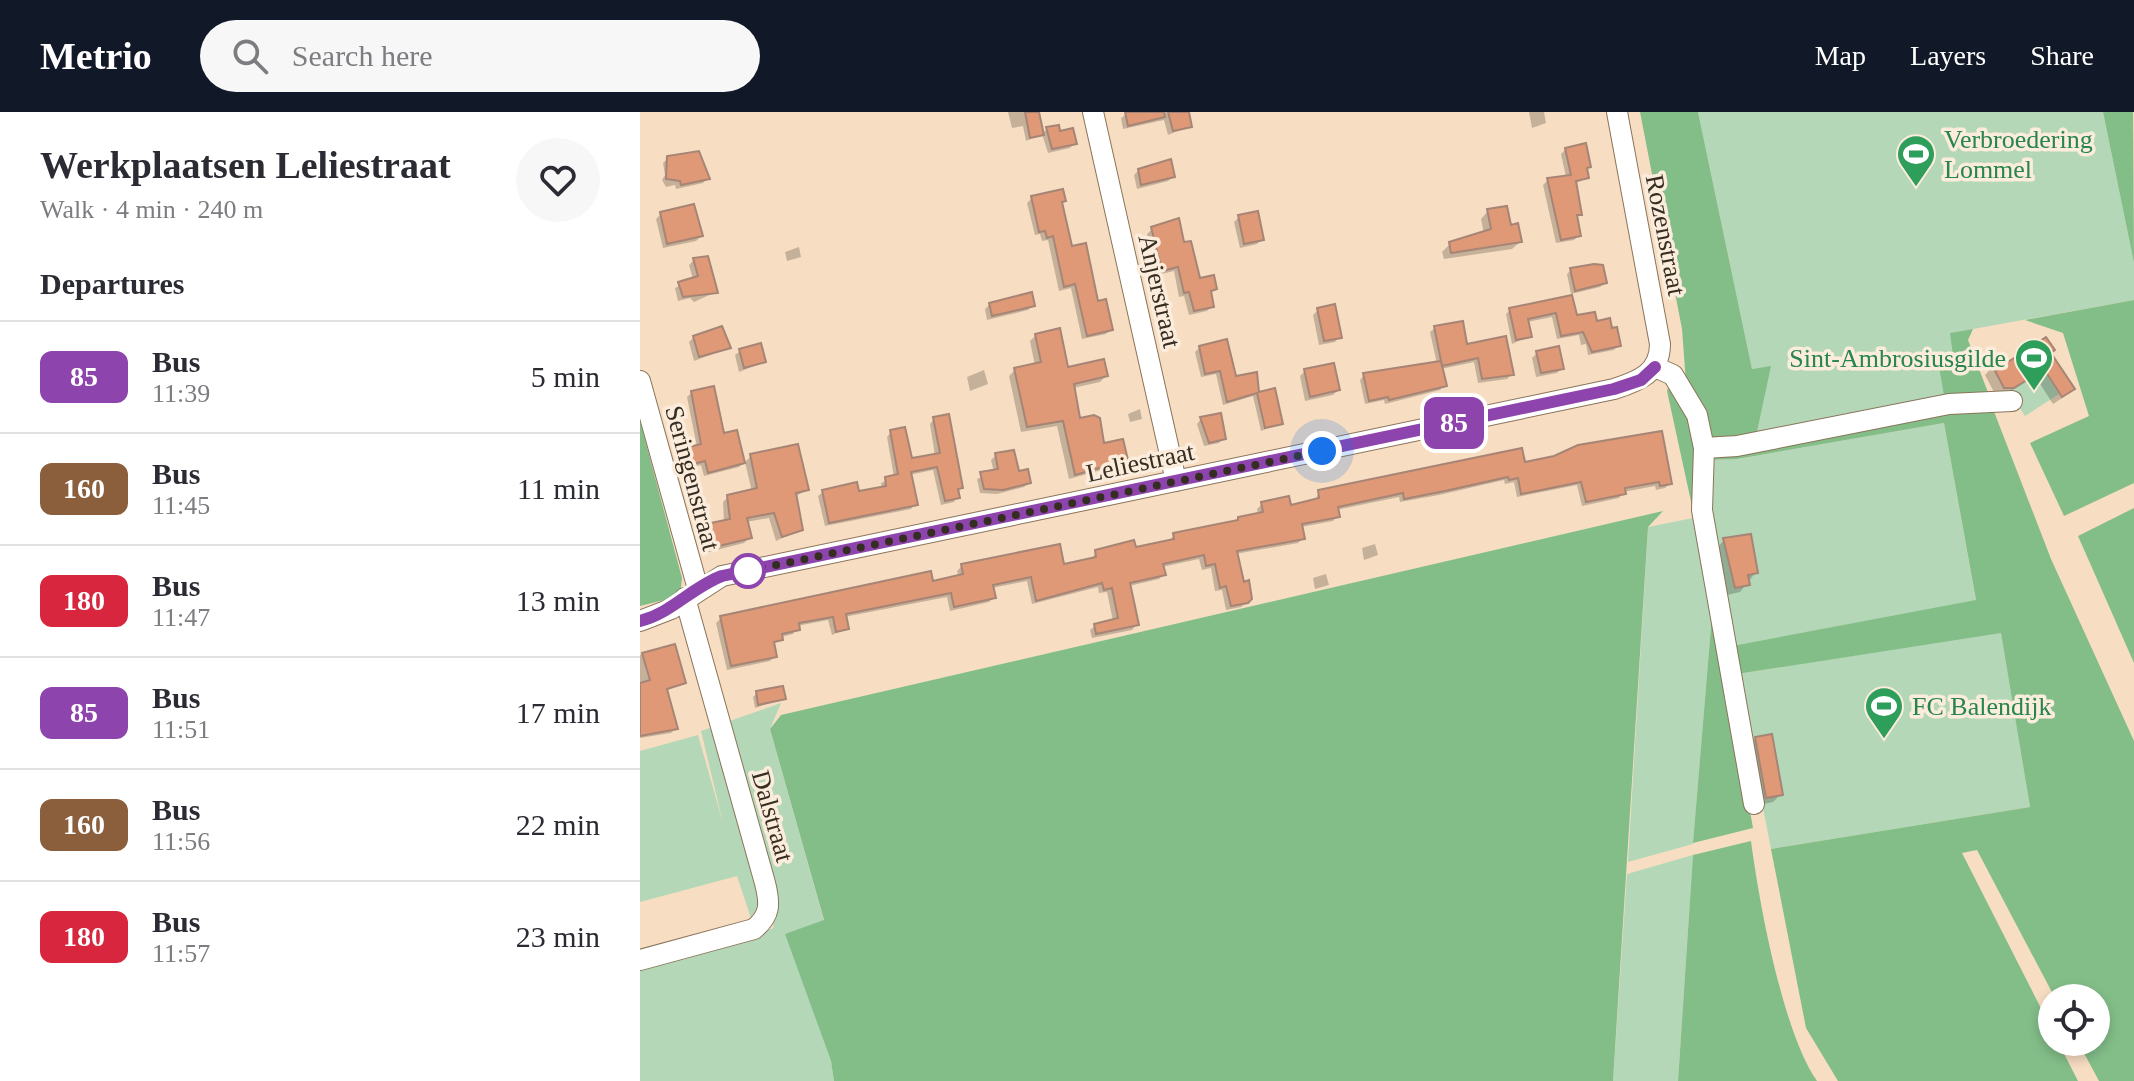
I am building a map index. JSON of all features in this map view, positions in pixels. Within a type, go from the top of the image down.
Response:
[{"type":"street","name":"Anjerstraat","points":[[1093,112],[1176,481]]},
{"type":"street","name":"Rozenstraat","points":[[1617,112],[1658,328],[1660,355],[1655,367]]},
{"type":"street","name":"Leliestraat","points":[[640,621],[671,609],[722,576],[1614,389],[1641,380],[1655,367]]},
{"type":"street","points":[[1655,367],[1673,375],[1688,395],[1697,415],[1704,448],[1702,510],[1754,804]]},
{"type":"street","name":"Seringenstraat","points":[[640,381],[692,594]]},
{"type":"street","points":[[1704,448],[1737,446],[1949,404],[2012,401]]},
{"type":"street","name":"Dalstraat","points":[[640,960],[754,929],[767,918],[769,909],[692,594]]},
{"type":"green space","points":[[1640,112],[1698,112],[1752,369],[1771,366],[1757,432],[1722,445],[1707,436],[1686,383],[1682,329]]},
{"type":"green space","name":"Verbroedering Lommel","points":[[1698,112],[2103,112],[2134,263],[2134,300],[1951,333],[1953,356],[1945,401],[1757,432],[1770,367],[1752,369]]},
{"type":"green space","points":[[2103,112],[2133,112],[2134,263]]},
{"type":"green space","points":[[2134,300],[2134,483],[2064,516],[2030,443],[2089,416],[2063,333],[2025,320]]},
{"type":"green space","points":[[1973,329],[1968,340],[1989,395],[1945,401],[1938,361],[1953,356],[1950,333]]},
{"type":"green space","name":"Sint-Ambrosiusgilde","points":[[2043,369],[2059,394],[2025,416],[2009,391]]},
{"type":"green space","points":[[1669,385],[1679,387],[1699,453],[1692,506],[1667,391]]},
{"type":"green space","points":[[1993,409],[2051,559],[2134,741],[2134,1081],[2099,1081],[2086,1056],[2110,1056],[2110,984],[2048,984],[1977,850],[1962,853],[2038,1002],[2038,1056],[2065,1056],[2078,1081],[1838,1081],[1806,1028],[1771,849],[2030,807],[2001,633],[1737,674],[1732,646],[1976,600],[1944,423],[1737,459],[1705,460],[1708,451],[1861,420]]},
{"type":"green space","points":[[640,421],[682,578],[680,596],[640,606]]},
{"type":"green space","points":[[1944,423],[1976,601],[1732,646],[1706,507],[1705,460],[1737,459]]},
{"type":"green space","points":[[2134,508],[2134,663],[2078,536]]},
{"type":"green space","points":[[1663,511],[1648,527],[1613,1081],[834,1081],[831,1061],[785,934],[824,920],[770,729],[781,715]]},
{"type":"green space","points":[[1698,517],[1713,603],[1693,844],[1628,862],[1648,527]]},
{"type":"green space","points":[[1713,603],[1753,828],[1693,843]]},
{"type":"green space","name":"FC Balendijk","points":[[2001,632],[2030,807],[1771,849],[1737,674]]},
{"type":"green space","points":[[781,703],[770,729],[824,921],[786,934],[831,1061],[834,1081],[640,1081],[640,970],[745,941],[773,928],[775,912],[751,918],[737,876],[640,902],[640,751],[698,735],[723,823],[701,731]]},
{"type":"green space","points":[[1751,841],[1766,931],[1783,1000],[1793,1032],[1817,1081],[1678,1081],[1693,855]]},
{"type":"green space","points":[[1693,855],[1678,1081],[1613,1081],[1627,874]]},
{"type":"building","points":[[1025,112],[1039,112],[1044,135],[1030,138]]},
{"type":"building","points":[[1125,112],[1164,112],[1165,117],[1128,126]]},
{"type":"building","points":[[1168,112],[1189,112],[1192,127],[1173,131]]},
{"type":"building","points":[[1059,125],[1060,131],[1073,128],[1077,144],[1052,149],[1046,127]]},
{"type":"building","points":[[1586,143],[1591,167],[1587,168],[1589,178],[1576,181],[1582,215],[1577,215],[1581,236],[1561,240],[1547,178],[1571,175],[1565,148]]},
{"type":"building","points":[[699,151],[710,179],[681,185],[680,181],[666,179],[667,156]]},
{"type":"building","points":[[1171,159],[1175,177],[1141,185],[1138,169]]},
{"type":"building","points":[[1063,189],[1066,201],[1062,202],[1072,246],[1086,243],[1098,301],[1106,299],[1113,330],[1087,336],[1075,284],[1064,287],[1053,236],[1047,238],[1045,231],[1039,232],[1031,196]]},
{"type":"building","points":[[694,204],[703,236],[667,244],[660,212]]},
{"type":"building","points":[[1507,206],[1511,225],[1518,223],[1522,242],[1451,253],[1449,242],[1491,229],[1487,209]]},
{"type":"building","points":[[1258,211],[1264,240],[1244,244],[1238,215]]},
{"type":"building","points":[[1179,218],[1184,242],[1191,241],[1200,278],[1214,275],[1217,289],[1211,291],[1214,307],[1194,311],[1189,292],[1184,293],[1178,267],[1162,271],[1151,227]]},
{"type":"building","points":[[708,256],[718,293],[683,297],[678,282],[698,276],[693,258]]},
{"type":"building","points":[[1603,265],[1607,283],[1575,291],[1570,268]]},
{"type":"building","points":[[1032,292],[1035,306],[992,316],[989,303]]},
{"type":"building","points":[[1572,295],[1577,315],[1595,312],[1597,321],[1610,318],[1612,328],[1617,327],[1621,346],[1592,352],[1583,332],[1561,336],[1556,313],[1528,319],[1532,337],[1516,340],[1509,308]]},
{"type":"building","points":[[1335,304],[1342,338],[1324,341],[1317,308]]},
{"type":"building","points":[[1463,321],[1467,344],[1506,336],[1514,375],[1482,379],[1478,358],[1442,366],[1434,326]]},
{"type":"building","points":[[722,326],[731,348],[699,357],[693,336]]},
{"type":"building","points":[[1060,328],[1068,367],[1104,359],[1108,376],[1074,384],[1080,418],[1094,415],[1100,418],[1104,443],[1123,439],[1128,460],[1075,475],[1063,421],[1027,427],[1014,368],[1041,362],[1035,334]]},
{"type":"building","name":"Sint-Ambrosiusgilde","points":[[2046,337],[2055,350],[2051,353],[2075,389],[2062,397],[2044,369],[2014,388],[2004,388],[1992,365],[2004,357],[2008,362]]},
{"type":"building","points":[[1227,339],[1236,376],[1257,372],[1259,392],[1275,388],[1283,424],[1265,428],[1257,393],[1227,402],[1220,371],[1205,374],[1199,346]]},
{"type":"building","points":[[761,343],[766,362],[744,368],[739,349]]},
{"type":"building","points":[[1559,346],[1564,369],[1541,373],[1536,351]]},
{"type":"building","points":[[1441,361],[1447,386],[1389,400],[1388,397],[1369,401],[1363,373]]},
{"type":"building","points":[[1334,363],[1340,390],[1310,397],[1304,369]]},
{"type":"building","points":[[714,386],[724,433],[737,430],[745,463],[708,473],[705,461],[686,466],[681,449],[701,444],[691,391]]},
{"type":"building","points":[[1221,413],[1226,439],[1209,443],[1200,417]]},
{"type":"building","points":[[949,414],[963,488],[958,489],[960,498],[945,501],[937,467],[911,472],[918,505],[829,523],[822,490],[857,482],[859,491],[886,486],[885,477],[898,474],[890,430],[905,427],[912,458],[940,453],[933,417]]},
{"type":"building","points":[[1662,431],[1672,484],[1660,486],[1659,482],[1625,488],[1626,494],[1586,502],[1581,482],[1521,494],[1518,478],[1509,480],[1508,477],[1404,499],[1403,493],[1338,507],[1340,517],[1302,524],[1305,539],[1237,551],[1244,582],[1249,580],[1252,599],[1248,603],[1231,606],[1226,586],[1220,588],[1215,564],[1206,566],[1204,555],[1163,564],[1166,575],[1130,583],[1139,625],[1096,634],[1094,624],[1118,618],[1112,588],[1104,590],[1102,583],[1036,601],[1031,577],[993,585],[996,598],[954,607],[951,593],[846,614],[849,629],[836,632],[833,617],[799,623],[800,630],[782,634],[783,640],[774,642],[777,657],[731,666],[720,616],[931,571],[933,581],[963,574],[961,564],[1060,544],[1064,564],[1096,557],[1095,550],[1134,540],[1136,547],[1174,539],[1173,533],[1238,520],[1238,517],[1263,512],[1261,502],[1289,496],[1291,505],[1319,498],[1318,490],[1522,448],[1525,462],[1554,456],[1578,445]]},
{"type":"building","points":[[798,444],[809,490],[796,493],[803,530],[782,537],[774,513],[747,518],[752,538],[711,548],[706,524],[730,519],[727,495],[757,488],[750,454]]},
{"type":"building","points":[[1014,450],[1019,471],[1028,469],[1031,483],[1003,490],[984,489],[980,472],[998,469],[995,453]]},
{"type":"building","points":[[1751,534],[1758,573],[1748,575],[1750,585],[1735,588],[1723,538]]},
{"type":"building","points":[[675,644],[686,683],[667,689],[678,729],[640,736],[640,683],[650,680],[642,653]]},
{"type":"building","points":[[783,686],[786,699],[758,705],[756,691]]},
{"type":"building","points":[[1772,734],[1783,795],[1766,798],[1755,737]]},
{"type":"bus line","name":"85","points":[[640,621],[671,609],[711,580],[722,576],[1614,389],[1641,380],[1655,367]]},
{"type":"place","name":"Verbroedering Lommel","points":[[1916,188]]},
{"type":"place","name":"Sint-Ambrosiusgilde","points":[[2034,392]]},
{"type":"place","name":"FC Balendijk","points":[[1884,740]]},
{"type":"route","points":[[748,571],[1322,451]]}]
